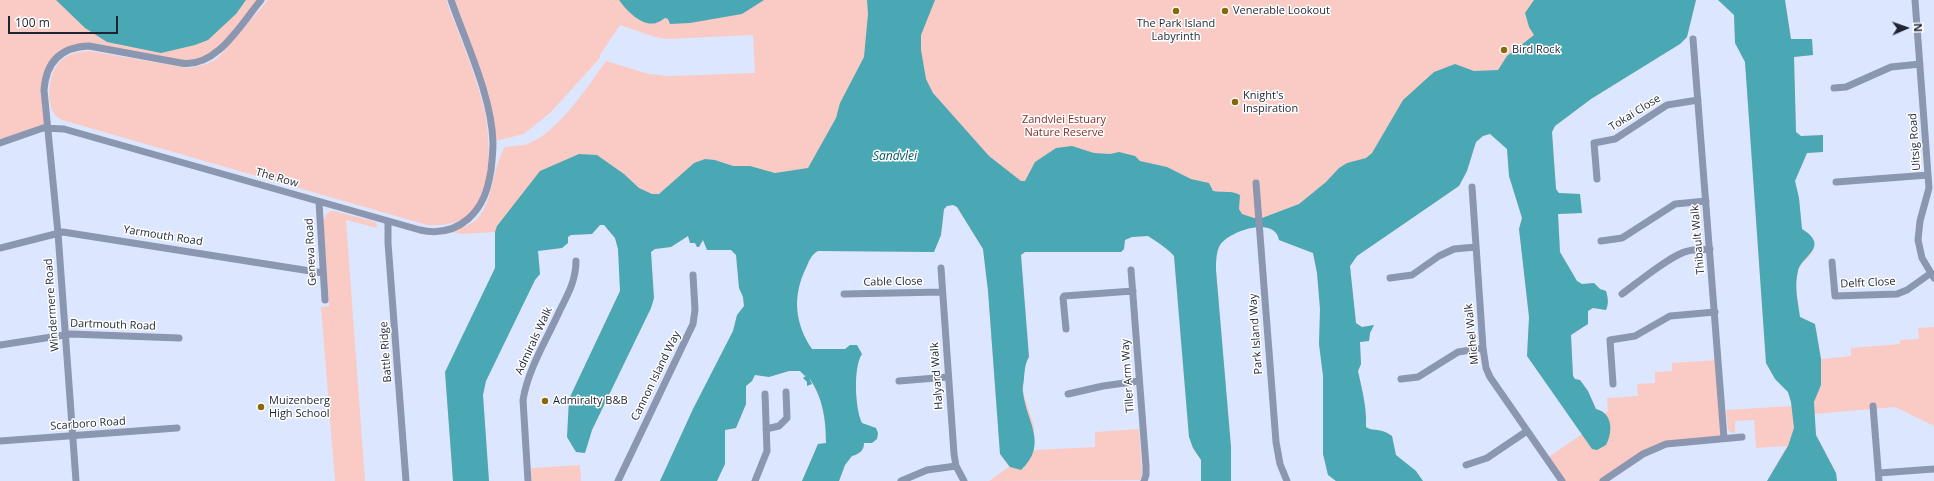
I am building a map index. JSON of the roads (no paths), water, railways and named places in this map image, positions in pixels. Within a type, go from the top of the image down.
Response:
[{"type":"street","name":"Windermere Road","points":[[76,481],[58,233],[49,127],[44,90],[45,78],[52,62],[60,54],[78,46],[106,48],[190,65],[198,63],[215,54],[261,0]]},
{"type":"street","name":"The Row","points":[[0,143],[43,128],[49,127],[64,129],[388,222],[429,232],[448,230],[464,222],[476,211],[485,196],[490,174],[493,144],[488,106],[451,0]]},
{"type":"street","name":"Uitsig Road","points":[[1915,0],[1928,175],[1928,195],[1920,221],[1918,240],[1922,258],[1932,276]]},
{"type":"street","name":"Thibault Walk","points":[[1693,39],[1724,438]]},
{"type":"street","points":[[1834,88],[1846,87],[1891,67],[1920,64]]},
{"type":"street","name":"Tokai Close","points":[[1597,179],[1594,143],[1615,139],[1668,105],[1698,100]]},
{"type":"street","points":[[1836,182],[1928,175]]},
{"type":"street","name":"Park Island Way","points":[[1256,183],[1276,442],[1280,464],[1287,481]]},
{"type":"street","name":"Michel Walk","points":[[1472,186],[1483,348],[1489,374],[1562,481]]},
{"type":"street","points":[[1601,241],[1622,238],[1675,204],[1706,201]]},
{"type":"street","name":"Geneva Road","points":[[319,202],[325,300]]},
{"type":"street","name":"Battle Ridge","points":[[388,222],[388,243],[406,481]]},
{"type":"street","name":"Yarmouth Road","points":[[0,248],[58,233],[77,234],[323,273]]},
{"type":"street","points":[[1390,278],[1408,277],[1439,256],[1454,249],[1476,248]]},
{"type":"street","points":[[1622,294],[1651,272],[1680,254],[1689,250],[1710,249]]},
{"type":"street","name":"Admirals Walk","points":[[528,481],[522,400],[529,376],[574,282],[576,261]]},
{"type":"street","name":"Delft Close","points":[[1832,262],[1835,296],[1897,294],[1932,276]]},
{"type":"street","name":"Halyard Walk","points":[[941,268],[948,377],[956,466],[964,481]]},
{"type":"street","name":"Tiller Arm Way","points":[[1131,270],[1146,466],[1144,480]]},
{"type":"street","name":"Cannon Island Way","points":[[618,481],[693,324],[696,310],[693,275]]},
{"type":"street","points":[[1066,329],[1063,298],[1066,295],[1133,291]]},
{"type":"street","name":"Cable Close","points":[[844,294],[942,292]]},
{"type":"street","points":[[1613,384],[1610,340],[1635,336],[1670,316],[1715,312]]},
{"type":"street","name":"Dartmouth Road","points":[[0,346],[65,334],[179,338]]},
{"type":"street","points":[[1401,379],[1418,377],[1458,352],[1483,348]]},
{"type":"street","points":[[899,381],[948,377]]},
{"type":"street","points":[[1068,394],[1103,386],[1139,381]]},
{"type":"street","points":[[766,428],[779,426],[787,418],[786,392]]},
{"type":"street","points":[[755,481],[766,455],[765,394]]},
{"type":"street","points":[[1873,406],[1879,481]]},
{"type":"street","name":"Scarboro Road","points":[[0,441],[177,428]]},
{"type":"street","points":[[1466,465],[1487,458],[1527,431]]},
{"type":"street","points":[[1603,481],[1655,448],[1677,442],[1742,437]]},
{"type":"street","points":[[901,481],[927,470],[956,466]]},
{"type":"street","points":[[1879,473],[1934,468]]},
{"type":"water","points":[[56,0],[246,0],[236,14],[208,40],[195,45],[161,53],[107,42],[85,28]]},
{"type":"water","points":[[619,0],[764,0],[742,14],[690,23],[670,24],[668,19],[665,18],[657,23],[651,24],[635,17]]},
{"type":"water","name":"Sandvlei","points":[[867,0],[935,0],[921,35],[921,50],[926,79],[933,93],[989,156],[1021,181],[1025,181],[1035,162],[1056,148],[1072,146],[1094,153],[1110,154],[1119,152],[1135,156],[1140,161],[1167,167],[1191,179],[1209,183],[1213,191],[1237,193],[1240,195],[1239,209],[1242,214],[1254,218],[1262,218],[1299,204],[1326,182],[1339,168],[1347,163],[1366,158],[1372,153],[1403,100],[1434,72],[1455,64],[1474,71],[1498,70],[1507,56],[1534,35],[1529,27],[1525,13],[1534,0],[1696,0],[1687,37],[1680,44],[1591,99],[1555,126],[1552,132],[1556,189],[1559,193],[1580,194],[1582,213],[1558,214],[1560,252],[1577,281],[1582,284],[1594,283],[1600,289],[1606,291],[1608,298],[1606,310],[1593,308],[1588,311],[1588,324],[1571,335],[1573,376],[1575,379],[1580,380],[1588,391],[1596,409],[1606,414],[1610,424],[1610,434],[1606,445],[1597,450],[1592,449],[1527,356],[1529,317],[1519,229],[1522,218],[1509,176],[1507,149],[1490,134],[1483,136],[1476,142],[1467,171],[1459,186],[1357,256],[1350,266],[1356,323],[1362,327],[1374,325],[1370,333],[1369,341],[1360,342],[1361,364],[1358,371],[1365,406],[1366,427],[1388,433],[1392,436],[1396,455],[1416,471],[1423,481],[1336,481],[1328,475],[1323,454],[1323,376],[1319,344],[1320,309],[1317,273],[1313,253],[1279,240],[1276,232],[1269,228],[1261,227],[1251,228],[1232,235],[1220,245],[1216,257],[1231,447],[1231,481],[1201,481],[1201,460],[1193,448],[1189,437],[1174,256],[1148,236],[1132,237],[1125,240],[1124,249],[1121,252],[1025,252],[1021,255],[1029,357],[1025,367],[1023,390],[1025,403],[1034,432],[1035,442],[1034,451],[1021,470],[1010,467],[1000,454],[988,291],[983,249],[957,207],[953,205],[947,206],[944,209],[941,235],[934,252],[818,251],[810,258],[802,278],[797,299],[797,310],[802,330],[812,349],[845,349],[850,345],[857,345],[862,354],[857,368],[856,378],[860,417],[862,423],[876,428],[878,433],[877,439],[872,443],[864,443],[861,452],[852,456],[845,465],[839,481],[802,481],[818,444],[826,443],[824,417],[821,401],[814,385],[809,378],[812,384],[807,386],[807,382],[803,378],[807,375],[805,376],[800,371],[789,371],[769,377],[755,375],[752,381],[746,386],[746,404],[736,428],[725,430],[725,464],[717,481],[660,481],[693,409],[733,331],[737,315],[744,306],[743,297],[739,288],[736,255],[731,250],[707,250],[703,240],[699,247],[697,247],[695,243],[690,243],[688,236],[671,247],[655,249],[651,252],[654,298],[651,308],[592,430],[585,453],[576,452],[567,437],[569,399],[620,291],[618,249],[615,238],[604,225],[600,225],[592,234],[571,235],[568,237],[568,243],[562,248],[538,251],[540,274],[535,280],[486,381],[483,395],[489,481],[453,481],[445,372],[495,268],[495,232],[497,226],[540,171],[579,154],[597,155],[624,174],[639,188],[652,194],[659,194],[694,163],[705,159],[715,160],[733,166],[750,166],[775,173],[808,168],[836,118],[840,103],[864,57],[868,14]]},
{"type":"water","points":[[1718,0],[1785,0],[1791,39],[1812,39],[1813,55],[1794,57],[1796,132],[1801,136],[1823,135],[1823,152],[1807,153],[1795,181],[1799,198],[1802,229],[1810,235],[1814,241],[1812,251],[1800,266],[1798,271],[1796,288],[1800,317],[1815,324],[1821,359],[1821,385],[1814,402],[1816,435],[1836,473],[1837,481],[1767,481],[1788,446],[1794,428],[1791,402],[1788,392],[1775,379],[1766,363],[1745,62],[1735,43],[1734,15]]},
{"type":"place","name":"The Park Island Labyrinth","points":[[1176,11]]},
{"type":"place","name":"Venerable Lookout","points":[[1225,11]]},
{"type":"place","name":"Bird Rock","points":[[1504,50]]},
{"type":"place","name":"Knight's Inspiration","points":[[1235,102]]},
{"type":"place","name":"Admiralty B&B","points":[[545,401]]},
{"type":"place","name":"Muizenberg High School","points":[[261,407]]},
{"type":"park label","name":"Zandvlei Estuary Nature Reserve","points":[[1064,126]]}]
